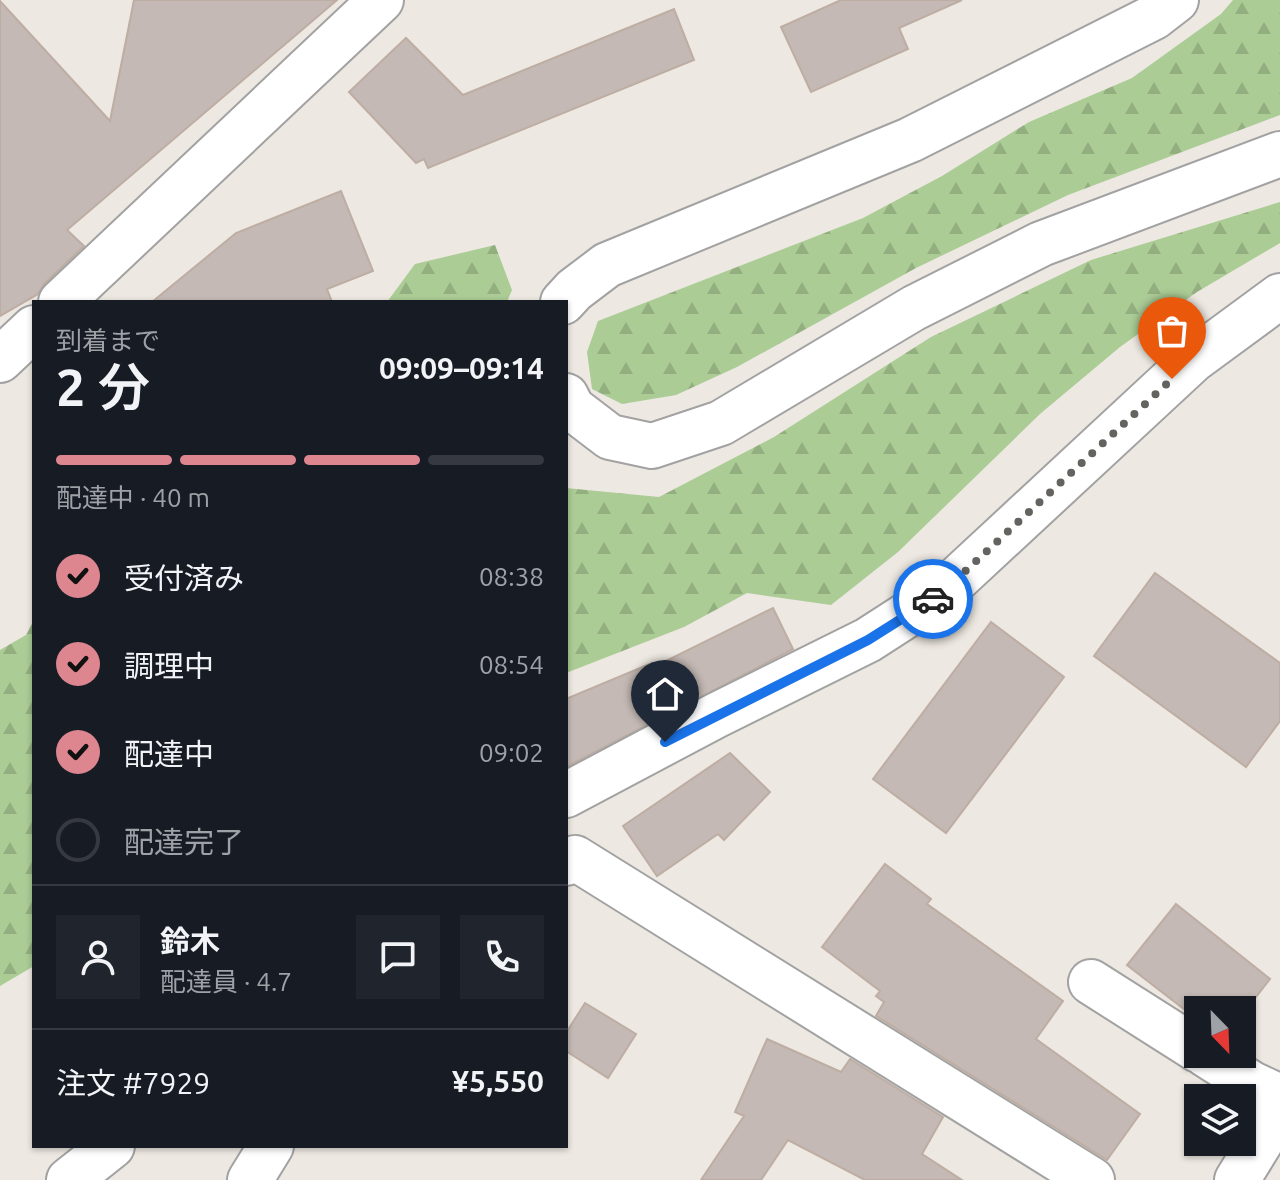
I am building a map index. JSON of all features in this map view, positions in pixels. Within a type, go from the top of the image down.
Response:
[{"type":"street","points":[[63,300],[381,0]]},
{"type":"street","points":[[565,300],[607,265],[910,140],[1154,17],[1176,0]]},
{"type":"street","points":[[568,400],[572,408],[610,437],[652,446],[721,423],[914,308],[1041,244],[1280,154]]},
{"type":"street","points":[[568,794],[868,640],[944,591],[1193,360],[1280,296]]},
{"type":"street","points":[[0,360],[32,330]]},
{"type":"street","points":[[568,862],[575,858],[1092,1180]]},
{"type":"street","points":[[1091,982],[1184,1041]]},
{"type":"street","points":[[1227,1068],[1280,1097]]},
{"type":"street","points":[[1237,1180],[1280,1110]]},
{"type":"street","points":[[69,1180],[109,1148]]},
{"type":"street","points":[[250,1180],[270,1148]]},
{"type":"green space","points":[[1233,0],[1280,0],[1280,115],[1068,195],[916,268],[737,367],[676,395],[622,404],[592,389],[587,352],[598,321],[863,218],[942,176],[1029,122],[1132,78],[1221,14]]},
{"type":"green space","points":[[1280,202],[1280,243],[1197,292],[1120,347],[1040,414],[898,552],[831,605],[747,593],[684,627],[568,672],[568,488],[659,497],[774,437],[931,337],[1091,260]]},
{"type":"green space","points":[[495,245],[512,290],[508,300],[388,300],[415,264]]},
{"type":"green space","points":[[32,624],[32,967],[0,986],[0,650],[26,635]]},
{"type":"building","points":[[134,0],[337,0],[67,230],[84,246],[44,284],[38,294],[0,316],[0,1],[110,121]]},
{"type":"building","points":[[841,0],[962,0],[899,28],[908,49],[811,92],[781,27]]},
{"type":"building","points":[[674,9],[694,60],[428,168],[424,159],[416,163],[349,92],[406,38],[463,95]]},
{"type":"building","points":[[341,191],[373,271],[327,289],[331,300],[154,300],[236,233]]},
{"type":"building","points":[[1155,573],[1280,663],[1280,721],[1246,767],[1094,656]]},
{"type":"building","points":[[773,608],[793,649],[568,766],[568,698],[652,663],[654,667]]},
{"type":"building","points":[[991,622],[1064,677],[946,833],[873,779]]},
{"type":"building","points":[[730,753],[770,792],[724,840],[718,834],[657,876],[623,826]]},
{"type":"building","points":[[885,864],[931,899],[927,904],[1063,1001],[1036,1039],[1140,1114],[1107,1160],[876,1016],[884,1002],[876,996],[880,991],[822,947]]},
{"type":"building","points":[[1176,904],[1270,979],[1256,997],[1184,996],[1184,1009],[1127,965]]},
{"type":"building","points":[[585,1003],[636,1034],[608,1078],[568,1052],[568,1030]]},
{"type":"building","points":[[767,1039],[841,1072],[850,1059],[943,1117],[922,1154],[962,1180],[865,1180],[788,1140],[761,1180],[701,1180],[744,1116],[735,1112]]},
{"type":"way so far","points":[[933,599],[1172,379]]},
{"type":"route","points":[[665,742],[868,640],[933,599]]}]
